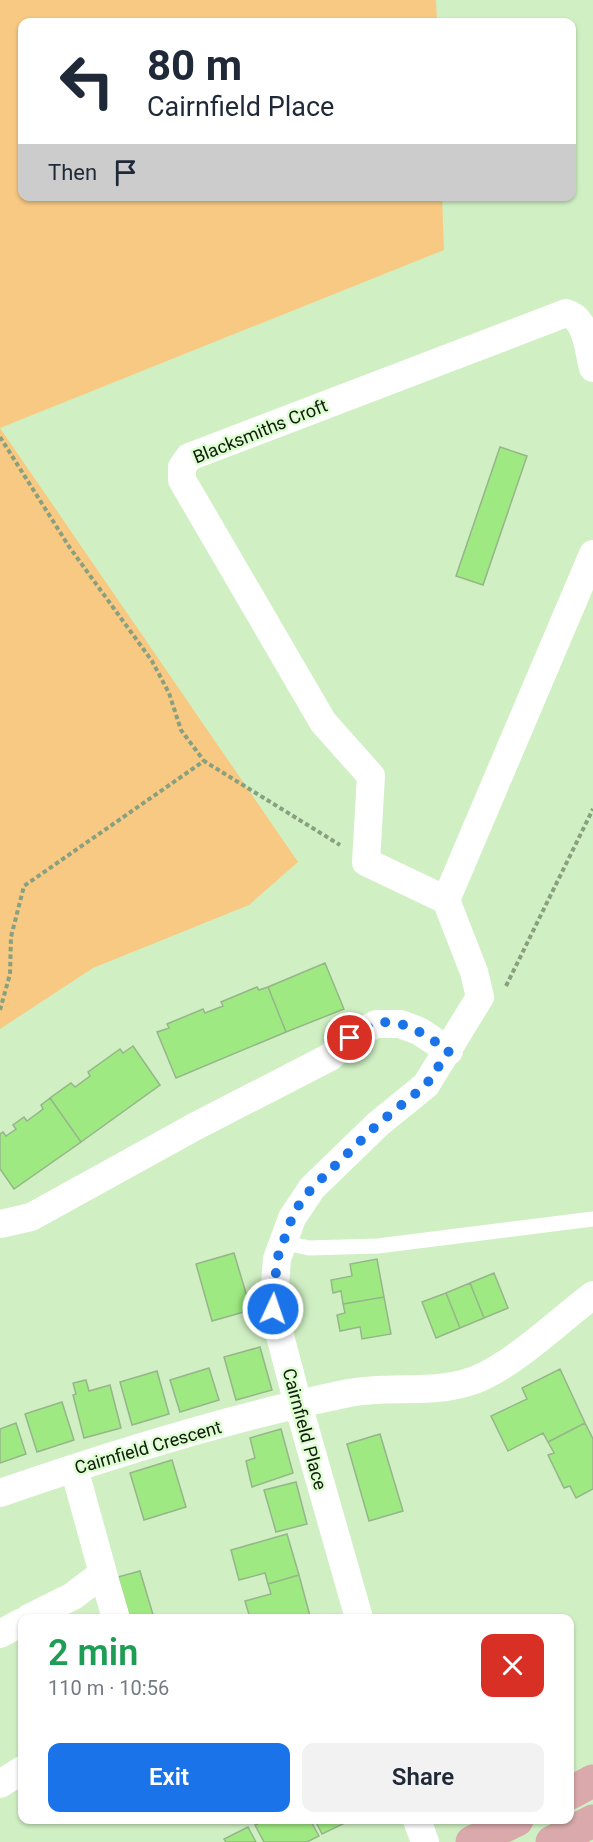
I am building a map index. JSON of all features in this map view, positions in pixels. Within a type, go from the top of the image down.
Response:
[{"type":"main road","points":[[574,1790],[593,1781]]},
{"type":"main road","points":[[552,1842],[593,1821]]},
{"type":"main road","points":[[472,1842],[508,1824]]},
{"type":"street","name":"Blacksmiths Croft","points":[[366,862],[371,776],[323,722],[182,480],[182,467],[189,457],[566,313],[575,315],[581,321],[593,368]]},
{"type":"street","points":[[446,900],[593,554]]},
{"type":"street","points":[[366,862],[446,900],[474,972],[480,997]]},
{"type":"street","name":"Cairnfield Place","points":[[358,1614],[273,1309],[275,1270],[282,1242],[292,1218],[312,1188],[378,1124],[426,1085],[449,1051],[480,997]]},
{"type":"street","points":[[0,1224],[31,1217],[196,1126],[330,1057],[350,1038],[376,1024],[400,1024],[419,1031],[449,1051]]},
{"type":"street","name":"Cairnfield Crescent","points":[[0,1493],[74,1468],[298,1404],[382,1388],[418,1390],[450,1387],[483,1376],[514,1357],[593,1295]]},
{"type":"street","points":[[74,1468],[115,1614]]},
{"type":"street","points":[[37,1614],[72,1596],[94,1580],[104,1577]]},
{"type":"street","points":[[0,1634],[18,1624]]},
{"type":"street","points":[[0,1784],[18,1773]]},
{"type":"lane","points":[[282,1242],[309,1248],[378,1246],[593,1219]]},
{"type":"path","points":[[0,437],[70,548],[152,661],[169,693],[181,730],[204,760],[366,862]]},
{"type":"path","points":[[0,1010],[10,974],[11,937],[24,886],[204,760]]},
{"type":"path","points":[[480,997],[499,1000],[593,809]]},
{"type":"shaded area","points":[[0,0],[436,0],[437,18],[18,18],[18,201],[442,201],[444,250],[0,428]]},
{"type":"shaded area","points":[[0,428],[298,862],[249,905],[93,968],[0,1029]]},
{"type":"building","points":[[500,447],[527,456],[483,585],[456,576]]},
{"type":"building","points":[[325,963],[344,1009],[286,1032],[268,987]]},
{"type":"building","points":[[257,987],[259,990],[268,987],[286,1032],[176,1078],[157,1032],[169,1028],[167,1024],[203,1009],[205,1013],[223,1006],[221,1002]]},
{"type":"building","points":[[133,1046],[160,1085],[81,1142],[50,1098],[71,1083],[75,1087],[90,1076],[88,1072],[120,1049],[123,1053]]},
{"type":"building","points":[[50,1098],[81,1142],[14,1189],[0,1169],[0,1134],[3,1132],[6,1136],[16,1129],[13,1125],[24,1117],[27,1121],[43,1109],[41,1105]]},
{"type":"building","points":[[234,1253],[251,1310],[212,1321],[196,1264]]},
{"type":"building","points":[[377,1259],[384,1297],[343,1304],[341,1291],[333,1293],[331,1280],[352,1276],[350,1264]]},
{"type":"building","points":[[494,1273],[508,1308],[484,1318],[470,1283]]},
{"type":"building","points":[[470,1283],[484,1318],[460,1328],[446,1293]]},
{"type":"building","points":[[446,1293],[460,1328],[436,1338],[422,1302]]},
{"type":"building","points":[[384,1297],[391,1334],[362,1339],[360,1327],[340,1331],[337,1315],[345,1313],[343,1304]]},
{"type":"building","points":[[260,1347],[272,1390],[236,1400],[224,1357]]},
{"type":"building","points":[[209,1368],[219,1400],[180,1412],[170,1380]]},
{"type":"building","points":[[560,1369],[585,1423],[548,1442],[543,1433],[508,1451],[491,1416],[527,1399],[522,1388]]},
{"type":"building","points":[[157,1371],[169,1414],[132,1425],[120,1382]]},
{"type":"building","points":[[86,1380],[89,1391],[110,1385],[121,1428],[84,1438],[73,1395],[76,1394],[73,1383]]},
{"type":"building","points":[[62,1402],[74,1440],[37,1452],[25,1414]]},
{"type":"building","points":[[16,1423],[26,1454],[0,1463],[0,1429]]},
{"type":"building","points":[[585,1423],[593,1439],[593,1489],[576,1498],[570,1486],[564,1488],[548,1455],[554,1453],[548,1442]]},
{"type":"building","points":[[281,1429],[293,1473],[252,1487],[246,1461],[255,1458],[250,1438]]},
{"type":"building","points":[[380,1434],[403,1511],[369,1521],[347,1444]]},
{"type":"building","points":[[172,1460],[186,1507],[144,1520],[130,1473]]},
{"type":"building","points":[[296,1482],[307,1524],[276,1532],[264,1490]]},
{"type":"building","points":[[287,1534],[299,1575],[268,1584],[265,1573],[239,1580],[231,1550]]},
{"type":"building","points":[[140,1571],[153,1614],[129,1614],[118,1577]]},
{"type":"building","points":[[299,1575],[309,1614],[249,1614],[245,1601],[271,1594],[268,1584]]},
{"type":"building","points":[[312,1824],[319,1836],[307,1842],[264,1842],[255,1825]]},
{"type":"building","points":[[317,1824],[343,1824],[322,1834]]},
{"type":"building","points":[[248,1827],[256,1842],[226,1842],[224,1839]]},
{"type":"route","points":[[273,1309],[277,1259],[282,1242],[300,1203],[312,1188],[378,1124],[426,1085],[449,1051],[419,1031],[400,1024],[376,1024],[350,1038]]}]
